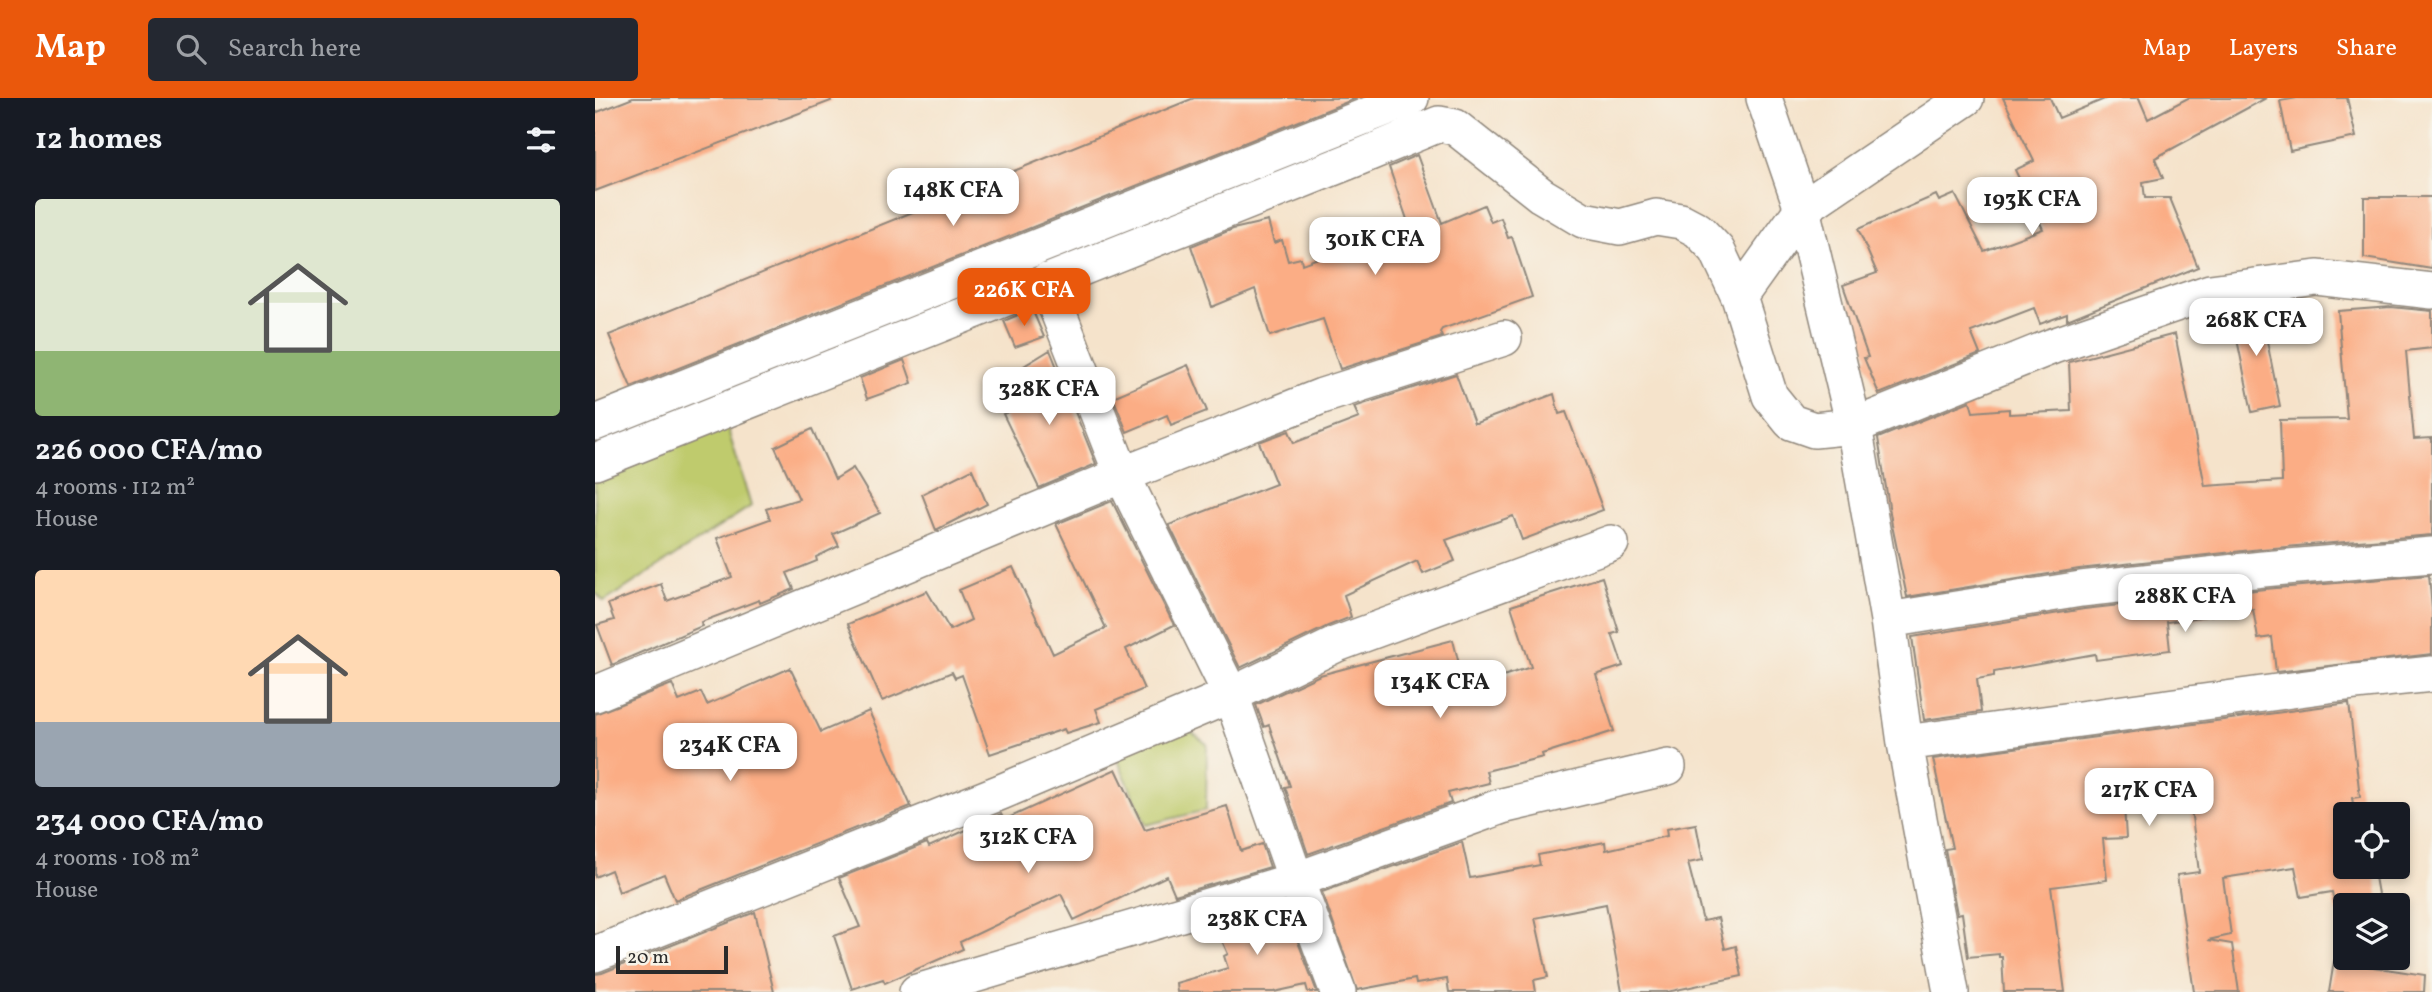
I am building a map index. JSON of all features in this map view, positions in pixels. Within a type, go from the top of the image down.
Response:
[{"type":"street","points":[[595,423],[1411,98]]},
{"type":"street","points":[[1764,98],[1802,209],[1854,426],[1888,620],[1905,743],[1951,992]]},
{"type":"street","points":[[1739,297],[1802,209],[1966,98]]},
{"type":"street","points":[[595,462],[1439,124],[1455,127],[1541,195],[1583,220],[1620,227],[1656,217],[1681,221],[1698,230],[1717,250],[1739,297],[1770,396],[1791,422],[1814,430],[1854,426],[2053,346],[2210,292],[2317,278],[2432,291]]},
{"type":"street","points":[[1046,281],[1122,475],[1231,695],[1338,992]]},
{"type":"street","points":[[595,694],[1122,475],[1322,396],[1504,338]]},
{"type":"street","points":[[595,954],[1001,792],[1231,695],[1337,644],[1611,543]]},
{"type":"street","points":[[1888,620],[2081,589],[2263,569],[2432,555]]},
{"type":"street","points":[[1905,743],[2336,684],[2432,674]]},
{"type":"street","points":[[916,992],[1296,880],[1502,806],[1668,768]]},
{"type":"green space","points":[[725,420],[751,506],[604,602],[595,592],[595,471]]},
{"type":"green space","points":[[1178,722],[1207,744],[1206,810],[1146,825],[1113,749]]},
{"type":"building","points":[[633,98],[830,98],[831,101],[595,191],[595,113]]},
{"type":"building","points":[[1194,98],[1357,98],[631,387],[609,335]]},
{"type":"building","points":[[2003,98],[2050,98],[2059,118],[2107,98],[2139,98],[2148,119],[2188,98],[2266,98],[2155,158],[2163,178],[2143,182],[2145,198],[2170,198],[2198,267],[2067,320],[2067,314],[2040,324],[2034,308],[1971,332],[1980,354],[1879,394],[1864,358],[1868,357],[1843,285],[1877,273],[1858,229],[1936,195],[1939,201],[1955,194],[1984,251],[2043,229],[2015,170],[2034,161]]},
{"type":"building","points":[[2297,98],[2347,98],[2356,137],[2290,151],[2280,101]]},
{"type":"building","points":[[1417,155],[1442,223],[1484,205],[1491,222],[1501,218],[1508,238],[1512,237],[1532,297],[1442,329],[1442,337],[1340,369],[1323,319],[1270,336],[1255,289],[1212,307],[1191,246],[1233,229],[1268,221],[1274,243],[1282,240],[1288,261],[1301,258],[1302,264],[1410,228],[1389,167]]},
{"type":"building","points":[[2364,197],[2432,197],[2432,269],[2364,258]]},
{"type":"building","points":[[2260,306],[2280,406],[2252,412],[2231,310]]},
{"type":"building","points":[[2391,307],[2432,311],[2432,348],[2406,351],[2414,439],[2432,438],[2432,535],[2261,549],[2079,569],[1907,597],[1878,438],[1970,401],[1973,412],[2009,409],[2009,414],[2071,411],[2069,362],[2175,334],[2205,486],[2282,481],[2280,420],[2347,419],[2338,311]]},
{"type":"building","points":[[1032,309],[1044,337],[1015,347],[1004,321]]},
{"type":"building","points":[[1050,350],[1096,464],[1039,488],[1003,414],[1030,403],[1027,397],[1036,393],[1024,366]]},
{"type":"building","points":[[904,360],[912,383],[867,399],[860,378]]},
{"type":"building","points":[[1188,365],[1207,411],[1171,425],[1167,415],[1127,432],[1113,397]]},
{"type":"building","points":[[1456,374],[1474,423],[1554,394],[1559,414],[1566,412],[1603,510],[1522,540],[1513,516],[1446,540],[1455,561],[1423,574],[1417,561],[1344,595],[1351,617],[1240,668],[1169,525],[1276,484],[1259,442],[1289,431],[1294,443],[1359,418],[1354,407]]},
{"type":"building","points":[[812,429],[835,479],[853,468],[880,513],[833,534],[839,546],[816,557],[817,561],[787,573],[794,589],[701,622],[702,626],[612,665],[597,625],[614,620],[608,604],[661,584],[667,601],[732,577],[717,538],[770,519],[766,509],[799,499],[775,447]]},
{"type":"building","points":[[972,469],[987,504],[936,530],[922,494]]},
{"type":"building","points":[[1112,501],[1174,625],[1126,649],[1144,689],[1096,709],[1101,722],[1066,733],[1064,729],[990,754],[962,675],[955,678],[952,672],[882,701],[848,624],[927,591],[950,630],[971,620],[959,590],[1013,567],[1053,654],[1106,628],[1056,524]]},
{"type":"building","points":[[2429,575],[2432,654],[2276,672],[2272,637],[2258,639],[2253,609],[2167,622],[2170,650],[2096,660],[2095,654],[1994,672],[1994,676],[1977,679],[1981,712],[1924,720],[1912,637],[2084,609],[2265,589]]},
{"type":"building","points":[[1602,577],[1619,632],[1612,634],[1623,666],[1596,675],[1614,731],[1542,754],[1543,757],[1486,771],[1489,783],[1448,793],[1451,803],[1308,854],[1285,787],[1290,786],[1269,725],[1264,727],[1256,705],[1320,675],[1453,640],[1465,688],[1531,667],[1511,606]]},
{"type":"building","points":[[790,668],[821,732],[869,711],[911,806],[675,900],[664,874],[619,892],[611,870],[595,877],[595,714],[672,684],[679,701],[701,692],[707,705]]},
{"type":"building","points":[[2349,703],[2360,797],[2352,798],[2353,802],[2333,802],[2333,879],[2375,879],[2378,893],[2333,893],[2333,897],[2332,892],[2301,897],[2295,867],[2223,878],[2231,935],[2208,940],[2232,944],[2239,992],[2194,992],[2177,875],[2199,872],[2190,801],[2124,806],[2126,838],[2103,839],[2107,880],[2051,887],[2065,992],[2004,992],[2002,957],[1999,957],[1999,954],[1968,957],[1962,913],[1957,914],[1945,849],[1952,848],[1933,759]]},
{"type":"building","points":[[1116,769],[1145,830],[1227,806],[1241,851],[1262,844],[1270,867],[1175,895],[1167,876],[1074,920],[1061,894],[960,942],[963,949],[885,983],[883,979],[852,989],[834,936],[860,927],[839,878],[927,843],[929,847],[1001,814],[1004,820]]},
{"type":"building","points":[[1696,824],[1703,860],[1688,863],[1703,921],[1718,918],[1725,949],[1736,946],[1742,976],[1667,992],[1622,992],[1606,904],[1535,918],[1548,977],[1534,980],[1536,992],[1449,992],[1447,979],[1416,984],[1415,979],[1357,990],[1322,892],[1462,842],[1470,878],[1540,865],[1538,855],[1605,842],[1606,850],[1667,836],[1666,829]]},
{"type":"building","points":[[1284,905],[1317,992],[1308,992],[1306,985],[1274,992],[1177,992],[1176,983],[1228,968],[1224,956],[1228,954],[1215,925]]},
{"type":"building","points":[[755,912],[774,992],[595,992],[595,974]]},
{"type":"building","points":[[2333,967],[2333,970],[2392,970],[2425,975],[2424,992],[2329,992]]}]
